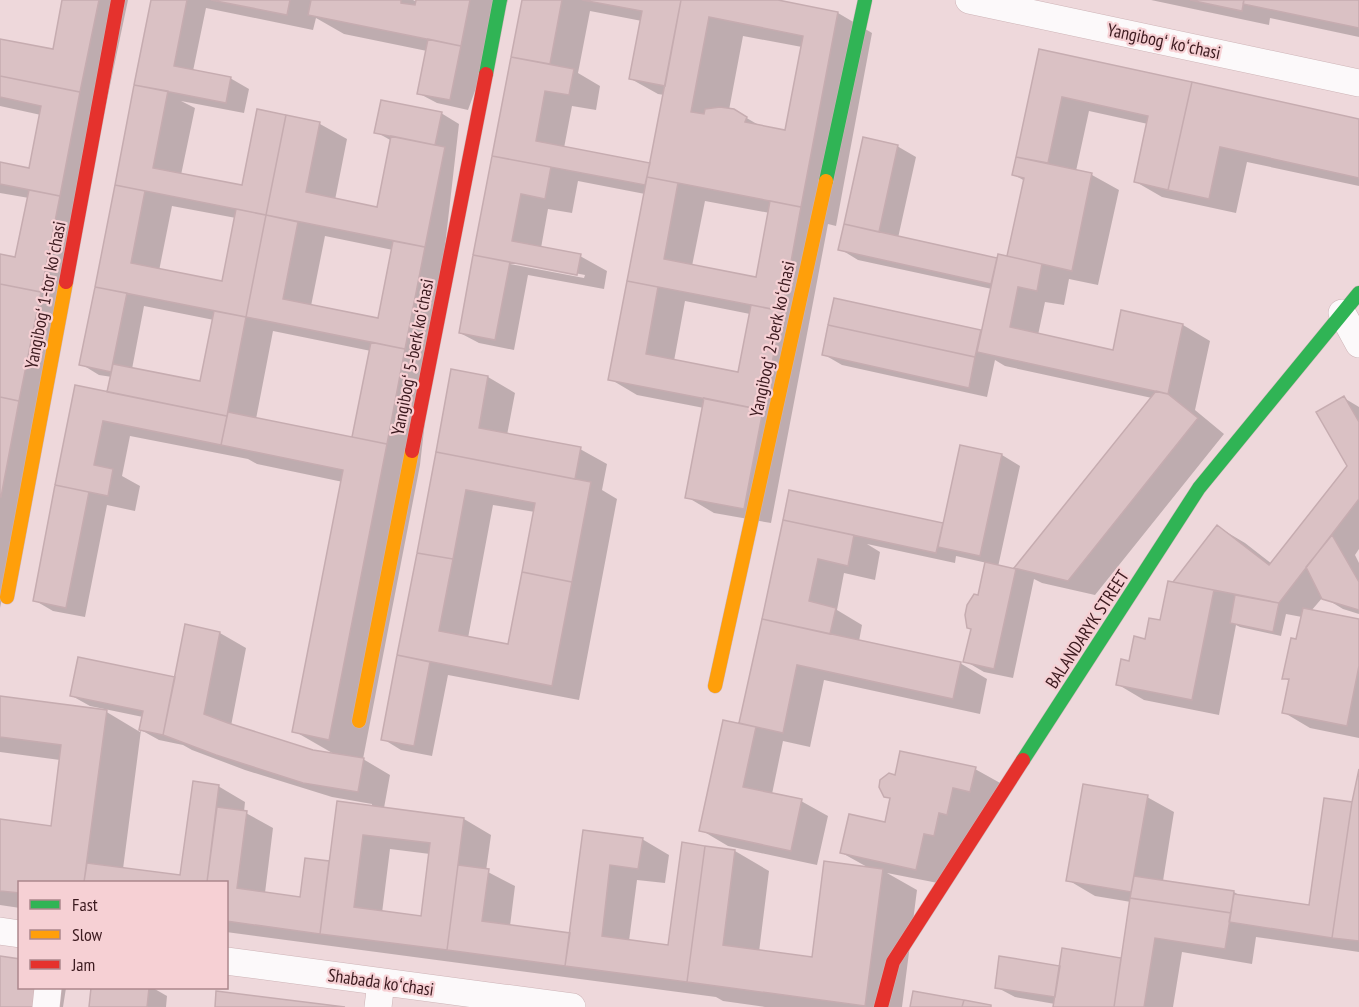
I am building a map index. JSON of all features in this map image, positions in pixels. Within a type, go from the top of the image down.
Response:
[{"type":"street","name":"Yangibogʻ 1-tor koʻchasi","points":[[7,597],[118,0]]},
{"type":"street","name":"Yangibogʻ 5-berk koʻchasi","points":[[359,722],[500,0]]},
{"type":"street","name":"Yangibogʻ 2-berk koʻchasi","points":[[715,686],[865,0]]},
{"type":"street","name":"Yangibogʻ koʻchasi","points":[[969,0],[1359,83]]},
{"type":"street","name":"BALANDARYK STREET","points":[[881,1007],[893,962],[1199,488],[1359,293]]},
{"type":"street","points":[[1342,313],[1359,345]]},
{"type":"street","points":[[0,931],[18,934]]},
{"type":"street","name":"Shabada koʻchasi","points":[[228,961],[379,994],[572,1007]]},
{"type":"street","points":[[46,1007],[48,989]]},
{"type":"building","points":[[62,0],[99,0],[80,92],[0,76],[0,39],[53,49]]},
{"type":"building","points":[[151,0],[187,0],[174,66],[231,77],[226,103],[134,85]]},
{"type":"building","points":[[211,0],[290,0],[287,15]]},
{"type":"building","points":[[311,0],[401,0],[401,3],[415,5],[416,0],[470,0],[461,46],[308,15]]},
{"type":"building","points":[[522,0],[562,0],[550,64],[511,57]]},
{"type":"building","points":[[582,0],[681,0],[665,86],[629,79],[642,11]]},
{"type":"building","points":[[681,0],[778,0],[838,12],[801,207],[647,177]],"holes":[[[709,17],[803,36],[785,130],[745,122],[747,117],[734,109],[720,107],[705,109],[704,114],[691,112]]]},
{"type":"building","points":[[1190,0],[1244,0],[1242,11]]},
{"type":"building","points":[[1244,0],[1359,0],[1359,28],[1243,4]]},
{"type":"building","points":[[428,39],[461,46],[450,100],[417,94]]},
{"type":"building","points":[[1039,49],[1192,82],[1168,190],[1134,182],[1148,116],[1062,97],[1048,163],[1016,157]]},
{"type":"building","points":[[511,57],[574,69],[569,95],[545,91],[536,141],[650,163],[645,185],[492,156]]},
{"type":"building","points":[[0,76],[80,92],[60,196],[0,184],[0,162],[29,168],[41,106],[0,97]]},
{"type":"building","points":[[1192,82],[1359,119],[1359,178],[1220,147],[1209,199],[1168,190]]},
{"type":"building","points":[[134,85],[168,91],[153,168],[242,185],[257,109],[286,115],[266,215],[115,185]]},
{"type":"building","points":[[381,100],[442,112],[435,145],[374,133]]},
{"type":"building","points":[[286,115],[320,122],[306,192],[377,207],[391,136],[445,147],[425,247],[266,215]]},
{"type":"building","points":[[863,137],[898,145],[879,232],[844,224]]},
{"type":"building","points":[[492,156],[551,167],[545,199],[521,194],[512,241],[581,254],[577,275],[473,255]]},
{"type":"building","points":[[1016,157],[1092,173],[1072,271],[1007,256],[1024,178],[1012,175]]},
{"type":"building","points":[[647,177],[678,183],[664,259],[756,277],[770,201],[801,207],[782,311],[627,281]]},
{"type":"building","points":[[115,185],[145,191],[131,263],[222,281],[236,209],[266,215],[246,317],[95,287]]},
{"type":"building","points":[[29,190],[60,196],[41,292],[0,284],[0,254],[15,257]]},
{"type":"building","points":[[266,215],[298,222],[283,299],[378,318],[393,241],[425,247],[405,349],[246,317]]},
{"type":"building","points":[[844,224],[997,258],[991,284],[838,250]]},
{"type":"building","points":[[998,254],[1042,264],[1037,291],[1018,287],[1010,327],[1113,350],[1121,310],[1183,324],[1168,394],[977,352]]},
{"type":"building","points":[[473,255],[510,262],[495,340],[459,333]]},
{"type":"building","points":[[627,281],[658,287],[646,354],[738,372],[751,305],[782,311],[763,410],[608,380]]},
{"type":"building","points":[[0,284],[41,292],[19,401],[0,397]]},
{"type":"building","points":[[95,287],[127,293],[111,372],[79,365]]},
{"type":"building","points":[[834,298],[981,330],[975,357],[828,325]]},
{"type":"building","points":[[214,311],[246,317],[227,416],[107,392],[113,364],[200,381]]},
{"type":"building","points":[[828,325],[975,357],[969,388],[822,355]]},
{"type":"building","points":[[371,342],[405,349],[387,444],[352,437]]},
{"type":"building","points":[[451,369],[488,376],[479,428],[581,447],[575,479],[436,452]]},
{"type":"building","points":[[75,385],[227,416],[221,445],[103,421],[94,465],[113,469],[108,496],[55,485]]},
{"type":"building","points":[[1156,391],[1168,394],[1198,418],[1068,581],[1014,568]]},
{"type":"building","points":[[1344,396],[1359,422],[1359,499],[1279,603],[1173,582],[1217,525],[1269,565],[1347,466],[1316,412]]},
{"type":"building","points":[[0,397],[19,401],[1,497],[0,497]]},
{"type":"building","points":[[704,398],[763,410],[744,509],[685,498]]},
{"type":"building","points":[[228,412],[387,444],[329,740],[292,732],[343,470],[221,445]]},
{"type":"building","points":[[960,445],[1002,454],[980,556],[938,547]]},
{"type":"building","points":[[436,452],[591,482],[572,582],[522,572],[535,503],[466,490],[453,559],[417,553]]},
{"type":"building","points":[[55,485],[89,492],[66,608],[33,601]]},
{"type":"building","points":[[789,490],[943,523],[936,553],[783,520]]},
{"type":"building","points":[[783,520],[854,535],[848,566],[818,559],[809,601],[836,608],[830,634],[762,619]]},
{"type":"building","points":[[1332,535],[1359,582],[1359,610],[1322,599],[1306,567]]},
{"type":"building","points":[[417,553],[453,559],[439,631],[508,644],[522,572],[572,582],[552,686],[397,655]]},
{"type":"building","points":[[985,562],[1016,569],[994,669],[963,662],[971,629],[967,628],[965,615],[967,605],[974,594],[978,595]]},
{"type":"building","points":[[1168,581],[1214,590],[1192,700],[1116,685],[1121,659],[1129,661],[1134,636],[1145,639],[1149,618],[1160,620]]},
{"type":"building","points":[[1235,595],[1279,603],[1273,632],[1230,623]]},
{"type":"building","points":[[1303,608],[1359,619],[1359,666],[1347,726],[1282,713],[1289,679],[1282,679],[1291,638],[1296,639]]},
{"type":"building","points":[[762,619],[961,662],[953,699],[797,665],[783,733],[739,723]]},
{"type":"building","points":[[185,624],[220,632],[204,714],[313,750],[364,758],[358,792],[303,783],[163,735]]},
{"type":"building","points":[[397,655],[430,662],[414,746],[381,740]]},
{"type":"building","points":[[78,657],[175,677],[163,735],[139,730],[143,711],[70,696]]},
{"type":"building","points":[[0,696],[107,710],[84,881],[18,881],[18,893],[0,891],[0,819],[51,826],[61,745],[0,737]]},
{"type":"building","points":[[723,720],[756,727],[743,787],[802,799],[791,851],[699,831]]},
{"type":"building","points":[[900,751],[976,767],[970,792],[953,788],[947,815],[939,813],[934,836],[924,834],[916,870],[840,853],[849,814],[885,822],[890,798],[884,797],[879,787],[880,780],[889,773],[895,775]]},
{"type":"building","points":[[1359,769],[1359,941],[1332,938]]},
{"type":"building","points":[[193,781],[219,785],[207,881],[84,881],[87,863],[180,875]]},
{"type":"building","points":[[1083,784],[1148,795],[1131,892],[1066,881]]},
{"type":"building","points":[[1324,798],[1352,802],[1332,938],[1229,922],[1234,894],[1309,905]]},
{"type":"building","points":[[337,801],[464,818],[447,950],[320,934]],"holes":[[[363,835],[430,843],[421,916],[354,907]]]},
{"type":"building","points":[[217,807],[247,811],[237,888],[300,897],[305,858],[329,861],[320,934],[228,921],[228,881],[207,881]]},
{"type":"building","points":[[583,830],[643,838],[638,869],[610,865],[602,936],[668,945],[682,842],[705,846],[687,982],[565,966]]},
{"type":"building","points":[[705,846],[735,850],[723,945],[812,957],[824,861],[883,869],[865,1006],[687,982]]},
{"type":"building","points":[[458,865],[489,869],[482,921],[570,933],[565,966],[447,950]]},
{"type":"building","points":[[1134,876],[1234,891],[1231,913],[1130,898]]},
{"type":"building","points":[[1130,898],[1231,913],[1225,949],[1155,938],[1144,1007],[1114,1007]]},
{"type":"building","points":[[1062,948],[1121,958],[1114,1007],[1053,1007]]},
{"type":"building","points":[[0,956],[18,959],[18,989],[37,989],[34,1007],[0,1007]]},
{"type":"building","points":[[999,956],[1060,966],[1055,997],[995,988]]},
{"type":"building","points":[[91,989],[149,989],[147,1007],[89,1007]]},
{"type":"building","points":[[216,991],[345,1007],[215,1007]]},
{"type":"building","points":[[913,991],[964,1000],[962,1007],[910,1007]]},
{"type":"building","points":[[964,1000],[991,1005],[991,1007],[962,1007]]},
{"type":"traffic: fast","points":[[486,74],[500,0]]},
{"type":"traffic: fast","points":[[826,181],[865,0]]},
{"type":"traffic: fast","points":[[1023,760],[1199,488],[1359,293]]},
{"type":"traffic: slow","points":[[715,686],[826,181]]},
{"type":"traffic: slow","points":[[7,597],[66,282]]},
{"type":"traffic: slow","points":[[359,721],[412,451]]},
{"type":"traffic: jam","points":[[66,282],[118,0]]},
{"type":"traffic: jam","points":[[412,451],[486,74]]},
{"type":"traffic: jam","points":[[881,1007],[893,962],[1023,760]]}]
